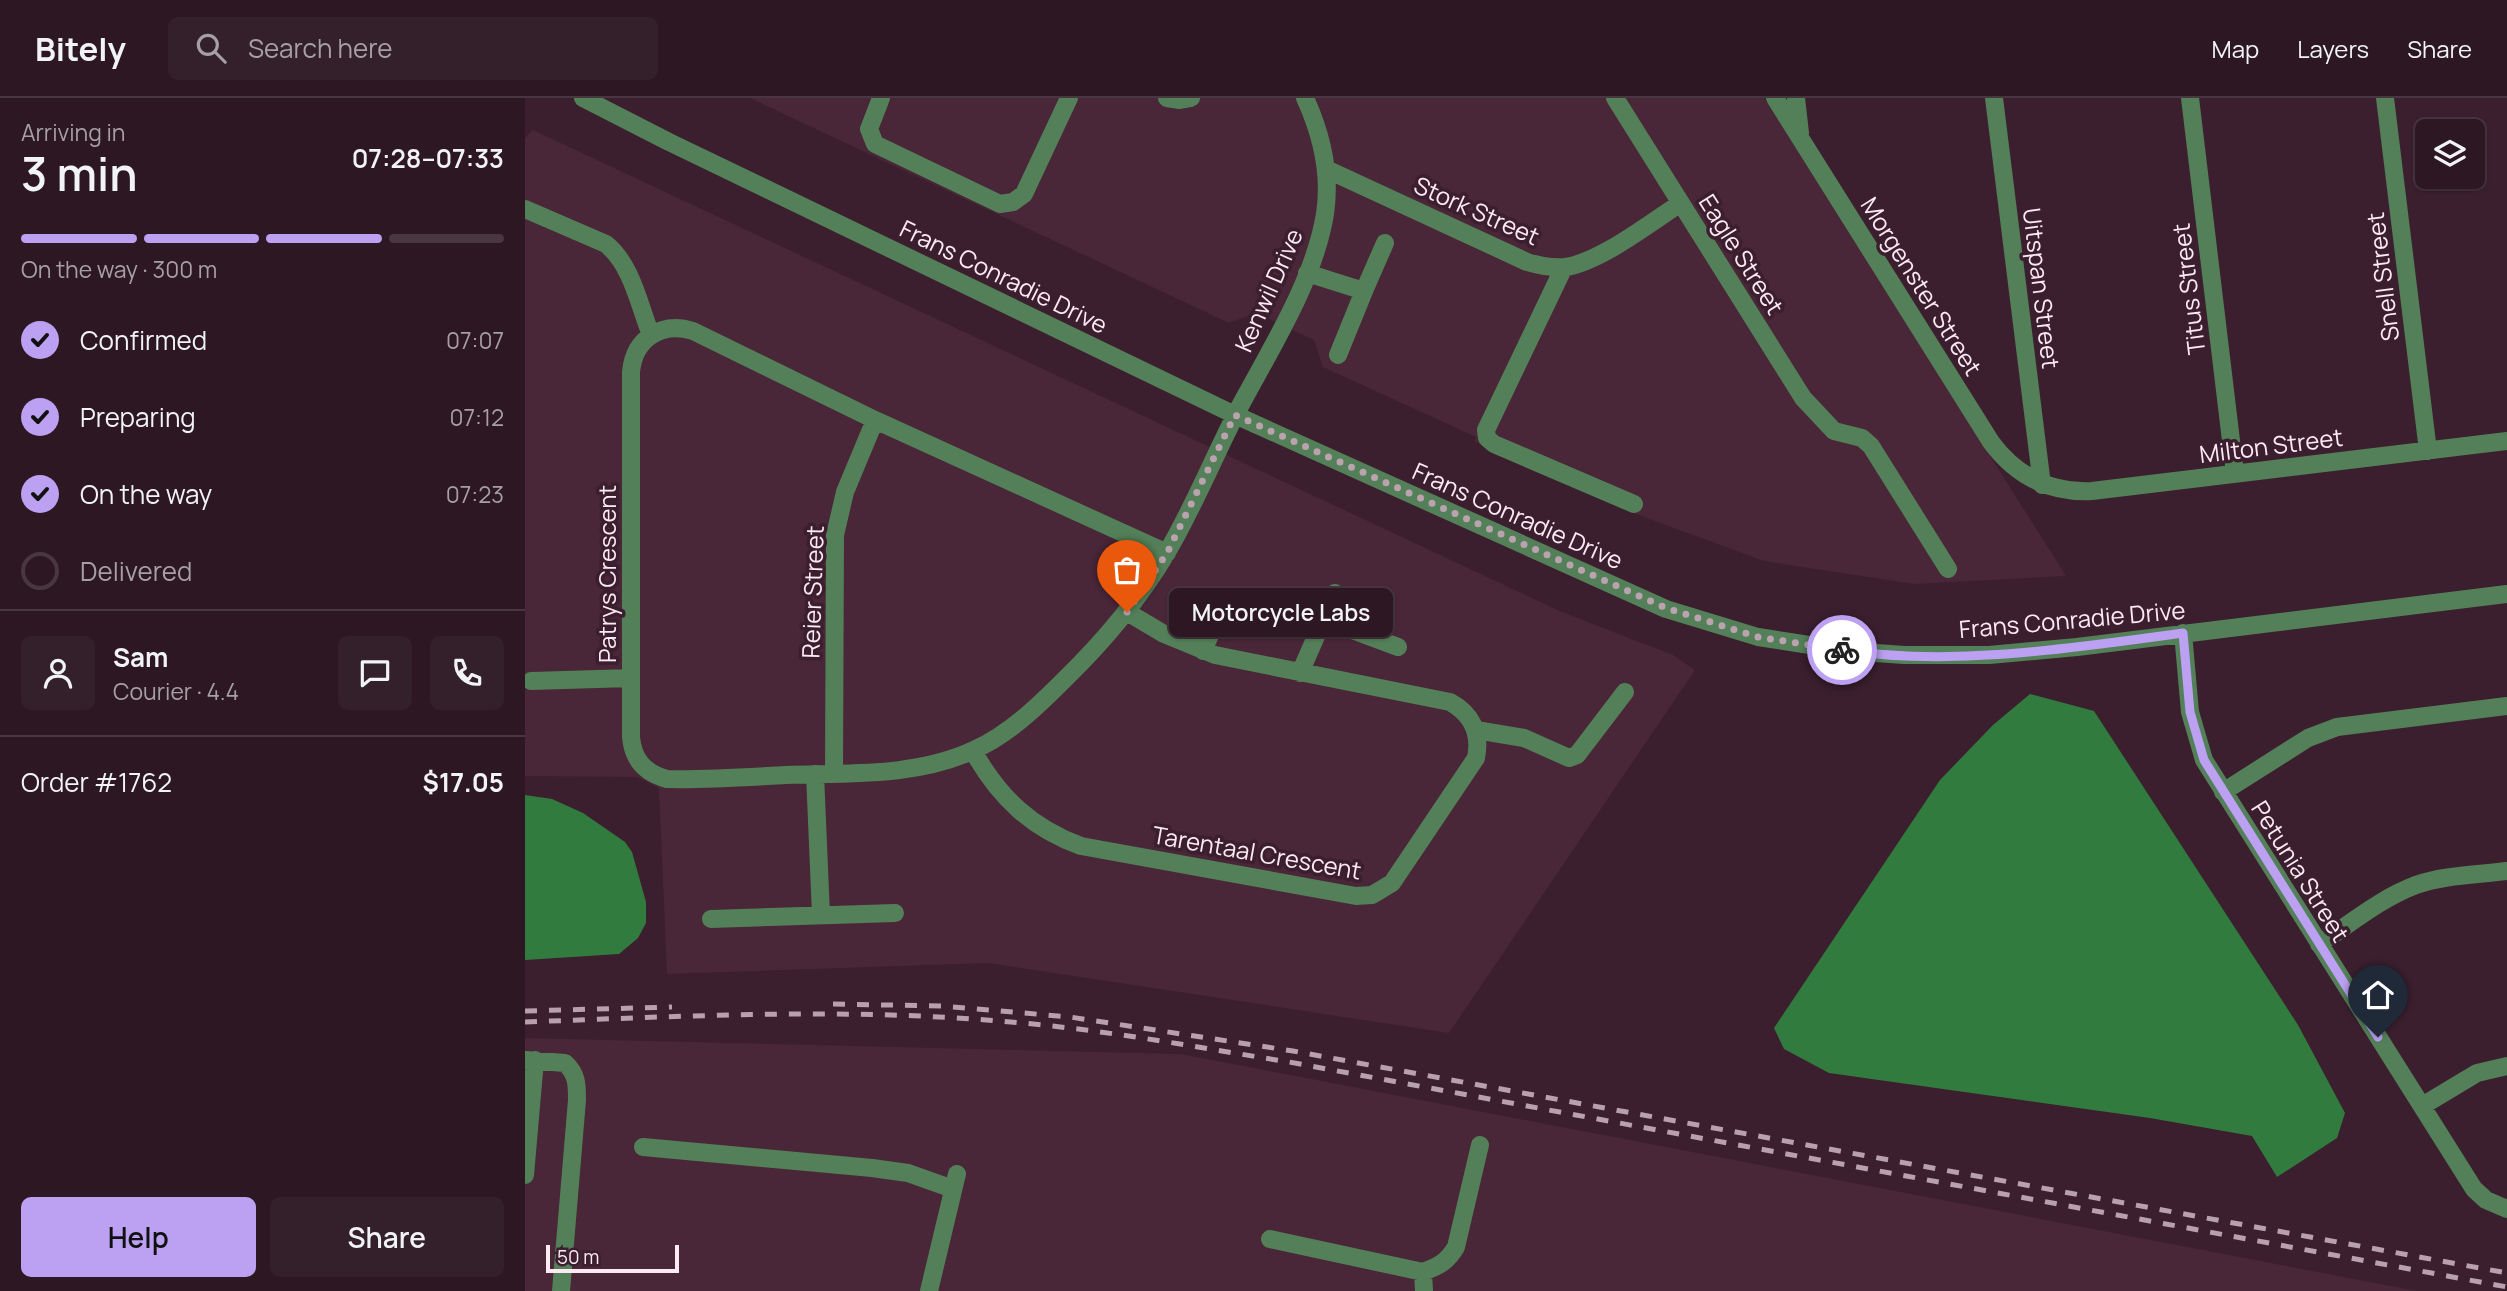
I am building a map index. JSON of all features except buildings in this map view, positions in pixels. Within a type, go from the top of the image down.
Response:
[{"type":"street","name":"Frans Conradie Drive","points":[[583,98],[1235,415],[1666,608],[1758,637],[1848,651],[1904,655],[1989,655],[2507,594]]},
{"type":"street","points":[[881,98],[869,129],[875,145],[1000,204],[1013,202],[1024,194],[1069,98]]},
{"type":"street","points":[[1167,98],[1191,98]]},
{"type":"street","name":"Kenwil Drive","points":[[1235,415],[1288,316],[1315,253],[1323,222],[1327,190],[1326,169],[1318,132],[1305,98]]},
{"type":"street","name":"Eagle Street","points":[[1615,98],[1803,398],[1833,431],[1862,438],[1871,446],[1948,569]]},
{"type":"street","name":"Morgenster Street","points":[[1775,98],[1991,442],[2013,467],[2042,485]]},
{"type":"street","points":[[1796,98],[1801,139]]},
{"type":"street","name":"Uitspan Street","points":[[1994,98],[2042,485]]},
{"type":"street","name":"Titus Street","points":[[2190,98],[2235,474]]},
{"type":"street","name":"Snell Street","points":[[2385,98],[2428,451]]},
{"type":"street","name":"Stork Street","points":[[1326,169],[1527,262],[1551,267],[1564,267],[1593,259],[1681,203]]},
{"type":"street","points":[[525,209],[606,244],[613,250],[624,265],[651,335],[667,328],[693,331],[875,420],[1167,553]]},
{"type":"street","points":[[1338,355],[1385,243]]},
{"type":"street","points":[[1564,267],[1486,430],[1487,438],[1494,444],[1634,504]]},
{"type":"street","points":[[1307,273],[1364,291]]},
{"type":"street","name":"Patrys Crescent","points":[[651,335],[638,347],[631,372],[632,746],[639,762],[651,774],[675,779],[879,772],[922,767],[973,751],[1002,734],[1028,714],[1077,668],[1127,612],[1167,553],[1235,415]]},
{"type":"street","name":"Reier Street","points":[[834,774],[835,535],[845,492],[875,420]]},
{"type":"street","name":"Milton Street","points":[[2042,485],[2079,492],[2507,441]]},
{"type":"street","points":[[1300,673],[1335,593]]},
{"type":"street","points":[[1203,651],[1221,610]]},
{"type":"street","points":[[1127,612],[1164,634],[1203,651],[1242,662],[1450,702],[1466,713],[1476,730],[1524,738],[1569,758],[1577,755],[1625,692]]},
{"type":"street","points":[[1323,619],[1398,647]]},
{"type":"street","name":"Petunia Street","points":[[2183,633],[2190,712],[2204,760],[2474,1189],[2486,1200],[2507,1209]]},
{"type":"street","points":[[531,681],[631,678]]},
{"type":"street","points":[[2223,792],[2308,738],[2337,727],[2507,706]]},
{"type":"street","name":"Tarentaal Crescent","points":[[973,751],[1004,797],[1030,821],[1063,839],[1100,850],[1364,897],[1380,892],[1392,883],[1464,778],[1476,758],[1476,730]]},
{"type":"street","points":[[815,774],[821,915]]},
{"type":"street","points":[[2319,944],[2397,894],[2416,885],[2438,879],[2507,871]]},
{"type":"street","points":[[711,919],[895,913]]},
{"type":"street","points":[[525,1175],[530,1060],[565,1063],[577,1080],[577,1100],[561,1291]]},
{"type":"street","points":[[2423,1107],[2477,1073],[2507,1066]]},
{"type":"street","points":[[1270,1239],[1423,1272],[1441,1266],[1450,1258],[1456,1247],[1480,1145]]},
{"type":"street","points":[[643,1147],[872,1168],[955,1181],[929,1291]]},
{"type":"street","points":[[1423,1272],[1425,1291]]},
{"type":"shaded area","points":[[750,98],[1764,98],[2066,576],[1914,584],[1764,561],[1636,514],[1474,441],[1476,437],[1323,367],[1314,340],[1256,313],[1229,323]]},
{"type":"shaded area","points":[[533,130],[1562,612],[1673,655],[1695,670],[1449,1033],[988,963],[667,974],[659,788],[637,777],[525,776],[525,138]]},
{"type":"shaded area","points":[[2030,694],[2094,711],[2298,1025],[2345,1113],[2337,1138],[2277,1177],[2252,1136],[2150,1118],[1829,1073],[1784,1049],[1774,1028],[1940,780],[1993,725]]},
{"type":"shaded area","points":[[525,795],[552,799],[583,813],[625,842],[632,852],[646,902],[646,923],[638,938],[619,954],[525,960]]},
{"type":"shaded area","points":[[525,1038],[1181,1054],[2417,1291],[525,1291]]},
{"type":"railway","points":[[833,1004],[942,1006],[1070,1017],[1293,1051],[2507,1273]]},
{"type":"railway","points":[[525,1011],[672,1007]]},
{"type":"railway","points":[[525,1022],[711,1015],[836,1014],[960,1018],[1089,1030],[1289,1062],[2507,1287]]},
{"type":"way so far","points":[[1127,612],[1167,553],[1235,415],[1666,608],[1758,637],[1842,650]]},
{"type":"place","name":"Motorcycle Labs","points":[[1127,612]]},
{"type":"route","points":[[1842,650],[1904,655],[1989,655],[2183,633],[2190,712],[2204,760],[2378,1037]]}]
